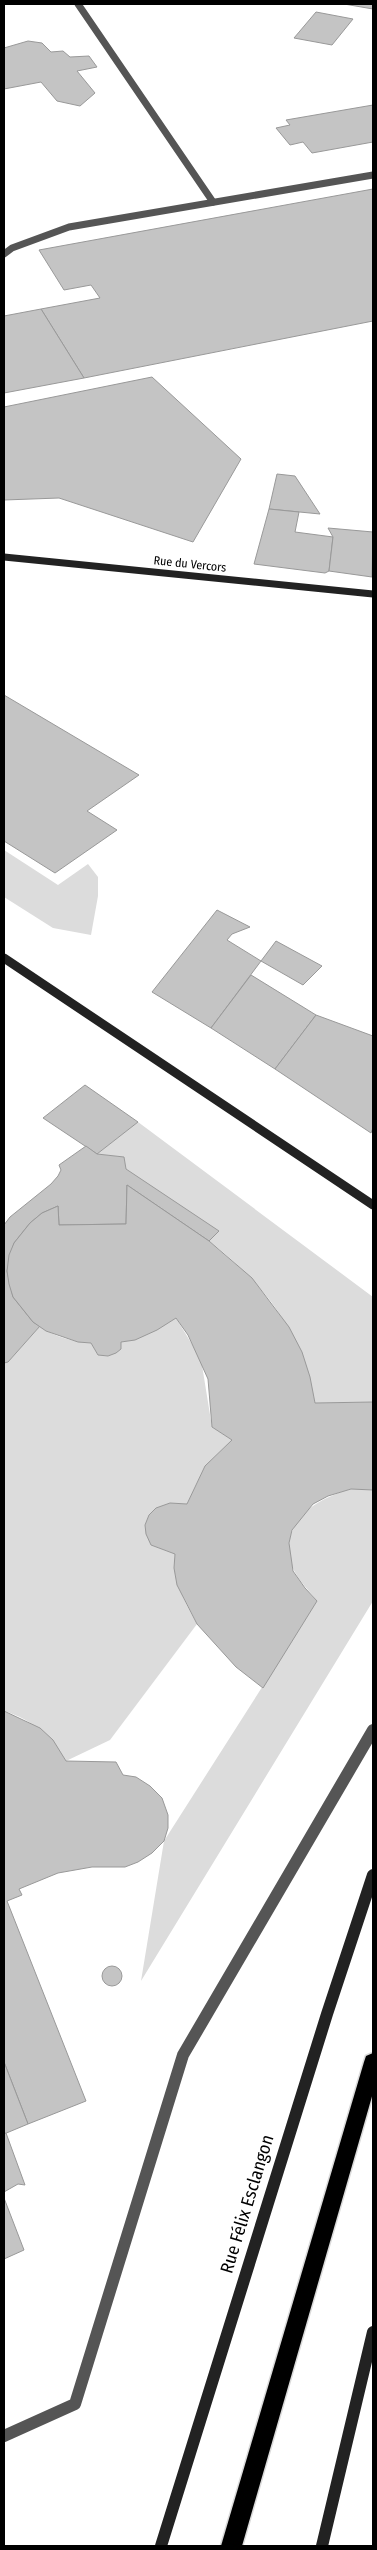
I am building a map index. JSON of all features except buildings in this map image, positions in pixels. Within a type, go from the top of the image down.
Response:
[{"type":"highway","points":[[231,2546],[373,2062]]},
{"type":"street","name":"Rue du Vercors","points":[[4,557],[373,594]]},
{"type":"street","points":[[4,958],[373,1205]]},
{"type":"street","name":"Rue Félix Esclangon","points":[[161,2546],[326,2014],[373,1875]]},
{"type":"street","points":[[322,2546],[373,2332]]},
{"type":"lane","points":[[78,4],[213,202]]},
{"type":"lane","points":[[4,254],[12,248],[69,227],[373,175]]},
{"type":"lane","points":[[4,2436],[74,2404],[183,2055],[373,1730]]},
{"type":"shaded area","points":[[4,850],[58,885],[88,864],[98,877],[98,896],[91,935],[53,928],[4,897]]},
{"type":"shaded area","points":[[138,1122],[373,1297],[373,1402],[315,1403],[309,1377],[291,1332],[264,1293],[209,1241],[219,1231],[126,1169],[124,1157],[97,1154]]},
{"type":"shaded area","points":[[176,1318],[201,1359],[212,1427],[232,1440],[205,1466],[187,1504],[167,1505],[157,1509],[145,1525],[151,1545],[175,1554],[177,1582],[197,1624],[110,1740],[66,1761],[54,1744],[40,1730],[24,1719],[4,1711],[4,1363],[8,1362],[40,1326],[64,1338],[91,1343],[98,1355],[108,1356],[121,1349],[121,1342],[143,1336]]},
{"type":"shaded area","points":[[351,1489],[373,1490],[373,1601],[141,1981],[164,1841],[317,1601],[300,1581],[291,1564],[289,1544],[292,1532],[298,1521],[316,1504]]}]
